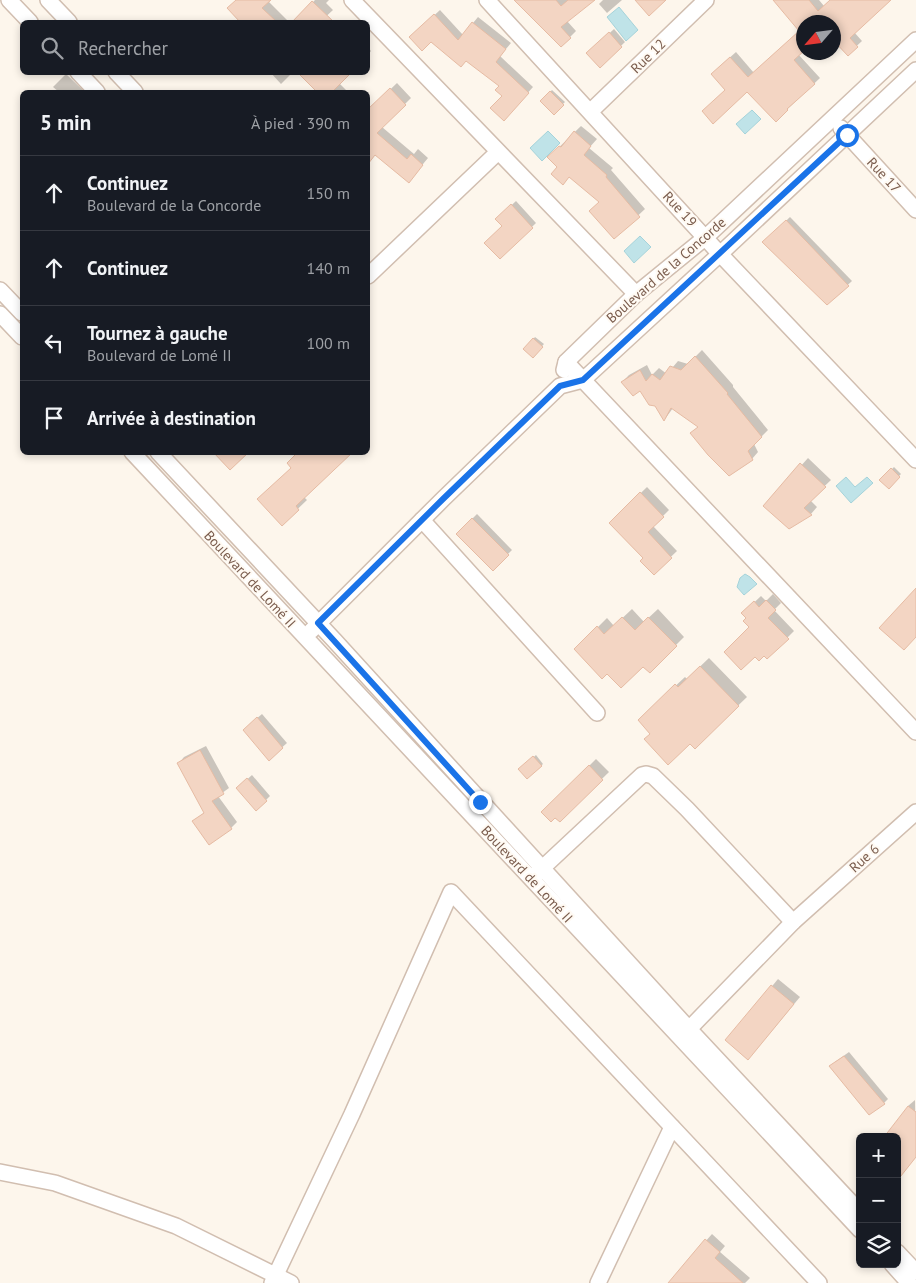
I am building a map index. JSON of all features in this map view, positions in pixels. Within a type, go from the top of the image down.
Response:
[{"type":"street","points":[[9,0],[28,20]]},
{"type":"street","points":[[48,0],[67,20]]},
{"type":"street","points":[[352,0],[636,294]]},
{"type":"street","name":"Rue 19","points":[[487,0],[720,254],[916,460]]},
{"type":"street","name":"Rue 12","points":[[591,112],[706,0]]},
{"type":"street","name":"Boulevard de la Concorde","points":[[566,362],[636,294],[706,237],[916,40]]},
{"type":"street","name":"Boulevard de la Concorde","points":[[560,386],[583,380],[916,70]]},
{"type":"street","points":[[81,75],[95,90]]},
{"type":"street","points":[[119,75],[133,90]]},
{"type":"street","name":"Rue 17","points":[[834,117],[847,135],[916,210]]},
{"type":"street","points":[[370,274],[498,152]]},
{"type":"street","points":[[0,290],[20,311]]},
{"type":"street","points":[[0,314],[20,335]]},
{"type":"street","points":[[566,362],[916,732]]},
{"type":"street","points":[[304,637],[560,386],[566,362]]},
{"type":"street","name":"Boulevard de Lomé II","points":[[135,455],[856,1226]]},
{"type":"street","name":"Boulevard de Lomé II","points":[[163,458],[318,623],[543,867],[689,1029],[856,1208]]},
{"type":"street","points":[[422,520],[597,713]]},
{"type":"street","points":[[532,878],[642,775],[653,776],[687,809],[793,922]]},
{"type":"street","name":"Rue 6","points":[[689,1029],[793,922],[916,812]]},
{"type":"street","points":[[274,1279],[352,1114],[450,892],[819,1283]]},
{"type":"street","points":[[598,1283],[672,1127]]},
{"type":"street","points":[[0,1172],[56,1183],[176,1226],[274,1279],[291,1283]]},
{"type":"street","points":[[901,1256],[916,1272]]},
{"type":"street","points":[[896,1268],[909,1283]]},
{"type":"water","points":[[619,7],[638,30],[626,41],[607,17]]},
{"type":"water","points":[[752,110],[761,119],[745,134],[736,124]]},
{"type":"water","points":[[548,131],[560,143],[542,161],[530,148]]},
{"type":"water","points":[[640,236],[651,247],[634,263],[624,251]]},
{"type":"water","points":[[846,477],[855,487],[867,477],[873,483],[851,503],[836,486]]},
{"type":"water","points":[[745,574],[757,584],[744,595],[737,587],[740,578]]},
{"type":"building","points":[[236,0],[271,0],[262,8],[275,20],[238,20],[227,8]]},
{"type":"building","points":[[514,0],[556,0],[561,6],[568,0],[595,0],[561,27],[571,38],[561,47]]},
{"type":"building","points":[[635,0],[666,0],[649,16]]},
{"type":"building","points":[[773,0],[809,0],[818,11],[830,0],[891,0],[850,38],[858,47],[848,56],[841,48],[841,15],[796,15],[796,27]]},
{"type":"building","points":[[312,1],[332,20],[294,20]]},
{"type":"building","points":[[434,14],[458,40],[472,22],[506,49],[496,62],[529,93],[504,121],[490,108],[502,96],[495,90],[499,86],[466,61],[461,67],[431,42],[422,51],[409,37]]},
{"type":"building","points":[[609,32],[622,47],[600,68],[586,53]]},
{"type":"building","points":[[796,34],[796,58],[794,60],[815,84],[787,109],[776,122],[747,92],[713,124],[702,111],[725,90],[711,74],[730,57],[748,77]]},
{"type":"building","points":[[300,75],[349,75],[334,90],[315,90]]},
{"type":"building","points":[[390,88],[406,105],[377,133],[407,159],[411,154],[423,165],[409,183],[375,155],[370,161],[370,107]]},
{"type":"building","points":[[550,91],[564,105],[554,115],[540,101]]},
{"type":"building","points":[[574,131],[591,146],[584,155],[607,175],[606,177],[640,217],[614,239],[589,211],[599,202],[569,177],[563,185],[551,174],[557,167],[547,157],[559,146],[561,147]]},
{"type":"building","points":[[511,204],[533,228],[500,259],[484,243],[502,226],[495,219]]},
{"type":"building","points":[[786,220],[849,286],[827,305],[762,242]]},
{"type":"building","points":[[533,338],[543,347],[533,358],[523,349]]},
{"type":"building","points":[[695,356],[728,393],[762,437],[748,451],[753,460],[729,476],[690,433],[698,427],[671,408],[664,421],[655,406],[649,405],[640,391],[633,396],[621,382],[640,370],[646,381],[652,374],[660,380],[670,366],[681,370]]},
{"type":"building","points":[[216,455],[246,455],[230,470]]},
{"type":"building","points":[[295,455],[350,455],[296,506],[299,510],[282,526],[257,499],[291,468],[287,463]]},
{"type":"building","points":[[800,463],[826,487],[804,508],[812,515],[789,529],[763,506]]},
{"type":"building","points":[[891,468],[900,477],[889,489],[879,480]]},
{"type":"building","points":[[640,492],[664,517],[648,532],[672,558],[654,575],[640,561],[643,558],[609,523]]},
{"type":"building","points":[[472,518],[509,555],[493,571],[456,534]]},
{"type":"building","points":[[916,588],[916,637],[904,650],[879,628]]},
{"type":"building","points":[[766,600],[776,610],[768,618],[789,639],[767,659],[764,656],[759,661],[755,657],[741,670],[724,652],[749,627],[743,621],[746,618],[741,613],[754,601],[759,607]]},
{"type":"building","points":[[622,617],[635,630],[648,617],[677,646],[650,673],[643,667],[621,688],[607,674],[602,679],[574,649],[597,626],[604,634]]},
{"type":"building","points":[[700,666],[739,706],[695,749],[690,744],[668,765],[644,739],[650,734],[638,720],[675,684],[678,687]]},
{"type":"building","points":[[257,717],[283,748],[269,761],[243,730]]},
{"type":"building","points":[[200,750],[224,794],[212,801],[232,829],[209,845],[192,821],[204,813],[177,763]]},
{"type":"building","points":[[533,756],[542,766],[527,779],[518,769]]},
{"type":"building","points":[[589,765],[603,780],[560,822],[555,818],[551,822],[541,812]]},
{"type":"building","points":[[247,778],[267,801],[256,811],[236,788]]},
{"type":"building","points":[[771,985],[794,1004],[748,1060],[725,1040]]},
{"type":"building","points":[[844,1056],[885,1104],[869,1115],[829,1066]]},
{"type":"building","points":[[908,1106],[916,1112],[916,1157],[901,1176],[901,1133],[887,1133]]},
{"type":"building","points":[[705,1239],[720,1252],[715,1258],[743,1283],[668,1283]]},
{"type":"route","points":[[480,802],[318,623],[560,386],[583,380],[847,135]]}]
